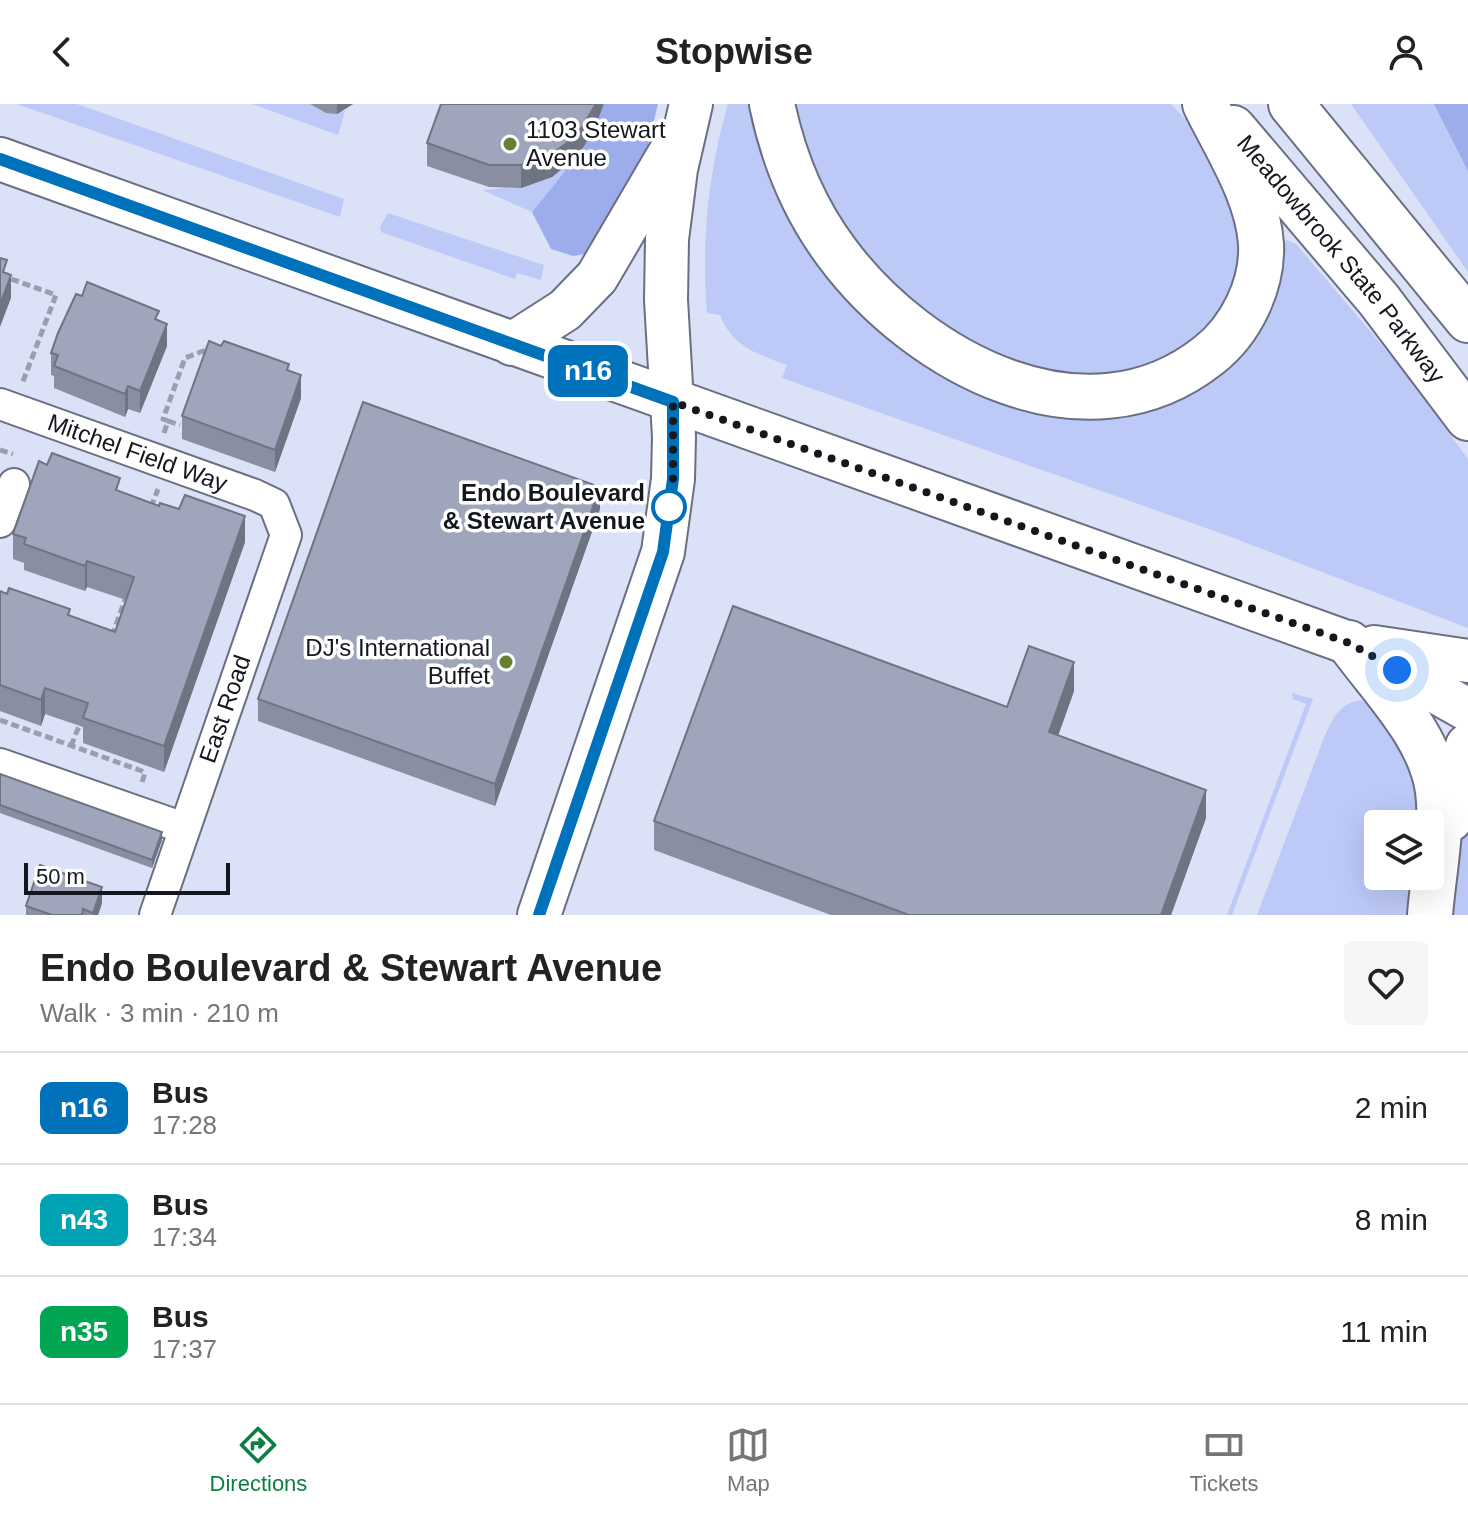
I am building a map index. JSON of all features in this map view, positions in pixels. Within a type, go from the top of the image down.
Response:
[{"type":"highway","points":[[772,104],[789,165],[811,212],[837,253],[888,310],[947,353],[988,374],[1050,393],[1091,398],[1150,388],[1199,363],[1225,340],[1250,300],[1261,257],[1258,224],[1249,196],[1205,104]]},
{"type":"highway","name":"Meadowbrook State Parkway","points":[[1212,104],[1379,300],[1468,418]]},
{"type":"highway","points":[[1291,104],[1410,245],[1468,320]]},
{"type":"highway","points":[[1332,104],[1410,245]]},
{"type":"highway","points":[[1349,643],[1418,737],[1434,772],[1439,806],[1431,903]]},
{"type":"highway","points":[[1431,903],[1468,746]]},
{"type":"main road","points":[[512,344],[565,310],[597,277],[687,116]]},
{"type":"main road","points":[[539,915],[663,552],[673,479],[673,402],[666,268],[670,205],[687,116]]},
{"type":"main road","points":[[0,159],[1349,643],[1468,710]]},
{"type":"main road","points":[[1349,643],[1468,661]]},
{"type":"street","name":"Mitchel Field Way","points":[[5,406],[274,504]]},
{"type":"street","points":[[0,522],[14,469]]},
{"type":"street","name":"East Road","points":[[155,915],[286,535],[274,504]]},
{"type":"street","points":[[0,764],[184,828]]},
{"type":"path","points":[[0,275],[56,295],[18,395],[5,406]]},
{"type":"path","points":[[180,425],[163,419],[185,358],[203,351],[215,355]]},
{"type":"path","points":[[138,502],[154,508],[161,481],[159,446],[168,421]]},
{"type":"path","points":[[0,450],[14,469]]},
{"type":"path","points":[[108,646],[128,590]]},
{"type":"path","points":[[71,746],[82,717]]},
{"type":"path","points":[[0,720],[145,773],[132,810]]},
{"type":"shaded area","points":[[17,104],[77,104],[344,199],[340,217]]},
{"type":"shaded area","points":[[252,104],[310,104],[326,113],[345,111],[338,135]]},
{"type":"shaded area","points":[[604,104],[658,104],[642,169],[632,246],[573,256],[551,249],[532,212],[582,148]]},
{"type":"shaded area","points":[[728,104],[763,104],[913,343],[1150,396],[1276,243],[1287,240],[1296,244],[1398,364],[1468,459],[1468,628],[1223,534],[782,378],[787,365],[746,348],[731,335],[720,315],[707,313],[705,260],[708,208],[715,156]]},
{"type":"shaded area","points":[[788,104],[1171,104],[1206,141],[1227,173],[1249,258],[1209,334],[1155,370],[1087,381],[1014,368],[892,293],[843,235],[810,171]]},
{"type":"shaded area","points":[[1351,104],[1468,104],[1468,272]]},
{"type":"shaded area","points":[[1434,104],[1468,104],[1468,171]]},
{"type":"shaded area","points":[[573,162],[532,212],[482,190],[529,183]]},
{"type":"shaded area","points":[[388,213],[544,265],[541,280],[517,273],[515,279],[381,232],[380,227]]},
{"type":"shaded area","points":[[1292,693],[1313,699],[1232,915],[1227,915],[1306,704],[1293,699]]},
{"type":"shaded area","points":[[1361,700],[1381,712],[1396,725],[1413,750],[1425,810],[1364,810],[1364,890],[1415,890],[1412,915],[1257,915],[1325,735],[1335,717]]},
{"type":"shaded area","points":[[1468,783],[1468,915],[1447,915]]},
{"type":"building","name":"1103 Stewart Avenue","points":[[441,104],[596,104],[577,135],[552,154],[521,165],[489,165],[427,143]]},
{"type":"building","points":[[0,258],[7,260],[3,272],[11,275],[0,305]]},
{"type":"building","points":[[87,282],[159,311],[155,319],[167,324],[140,391],[128,386],[125,394],[54,366],[58,355],[51,353],[58,333],[76,294],[82,296]]},
{"type":"building","points":[[209,341],[221,346],[224,341],[289,364],[287,370],[301,375],[275,450],[182,416]]},
{"type":"building","points":[[363,402],[600,487],[495,784],[258,699]]},
{"type":"building","points":[[52,453],[120,478],[116,490],[159,506],[160,503],[179,509],[185,495],[245,516],[164,746],[83,718],[88,703],[45,688],[41,700],[0,685],[0,591],[7,594],[9,588],[70,609],[68,615],[115,632],[134,577],[87,561],[85,566],[24,544],[26,538],[13,534],[39,461],[47,465]]},
{"type":"building","points":[[733,606],[1007,707],[1029,646],[1074,662],[1049,732],[1206,790],[1161,915],[909,915],[654,821]]},
{"type":"building","points":[[0,774],[162,832],[152,860],[0,805]]},
{"type":"building","points":[[40,865],[102,887],[93,913],[83,909],[82,915],[52,915],[26,906]]},
{"type":"bus line","name":"n16","points":[[0,159],[673,402],[673,479],[663,552],[653,589],[539,915]]},
{"type":"place","name":"1103 Stewart Avenue","points":[[510,144]]},
{"type":"place","name":"Endo Boulevard & Stewart Avenue","points":[[669,507]]},
{"type":"place","name":"DJ's International Buffet","points":[[506,662]]},
{"type":"route","points":[[669,507],[673,479],[673,402],[1349,643],[1397,670]]}]
